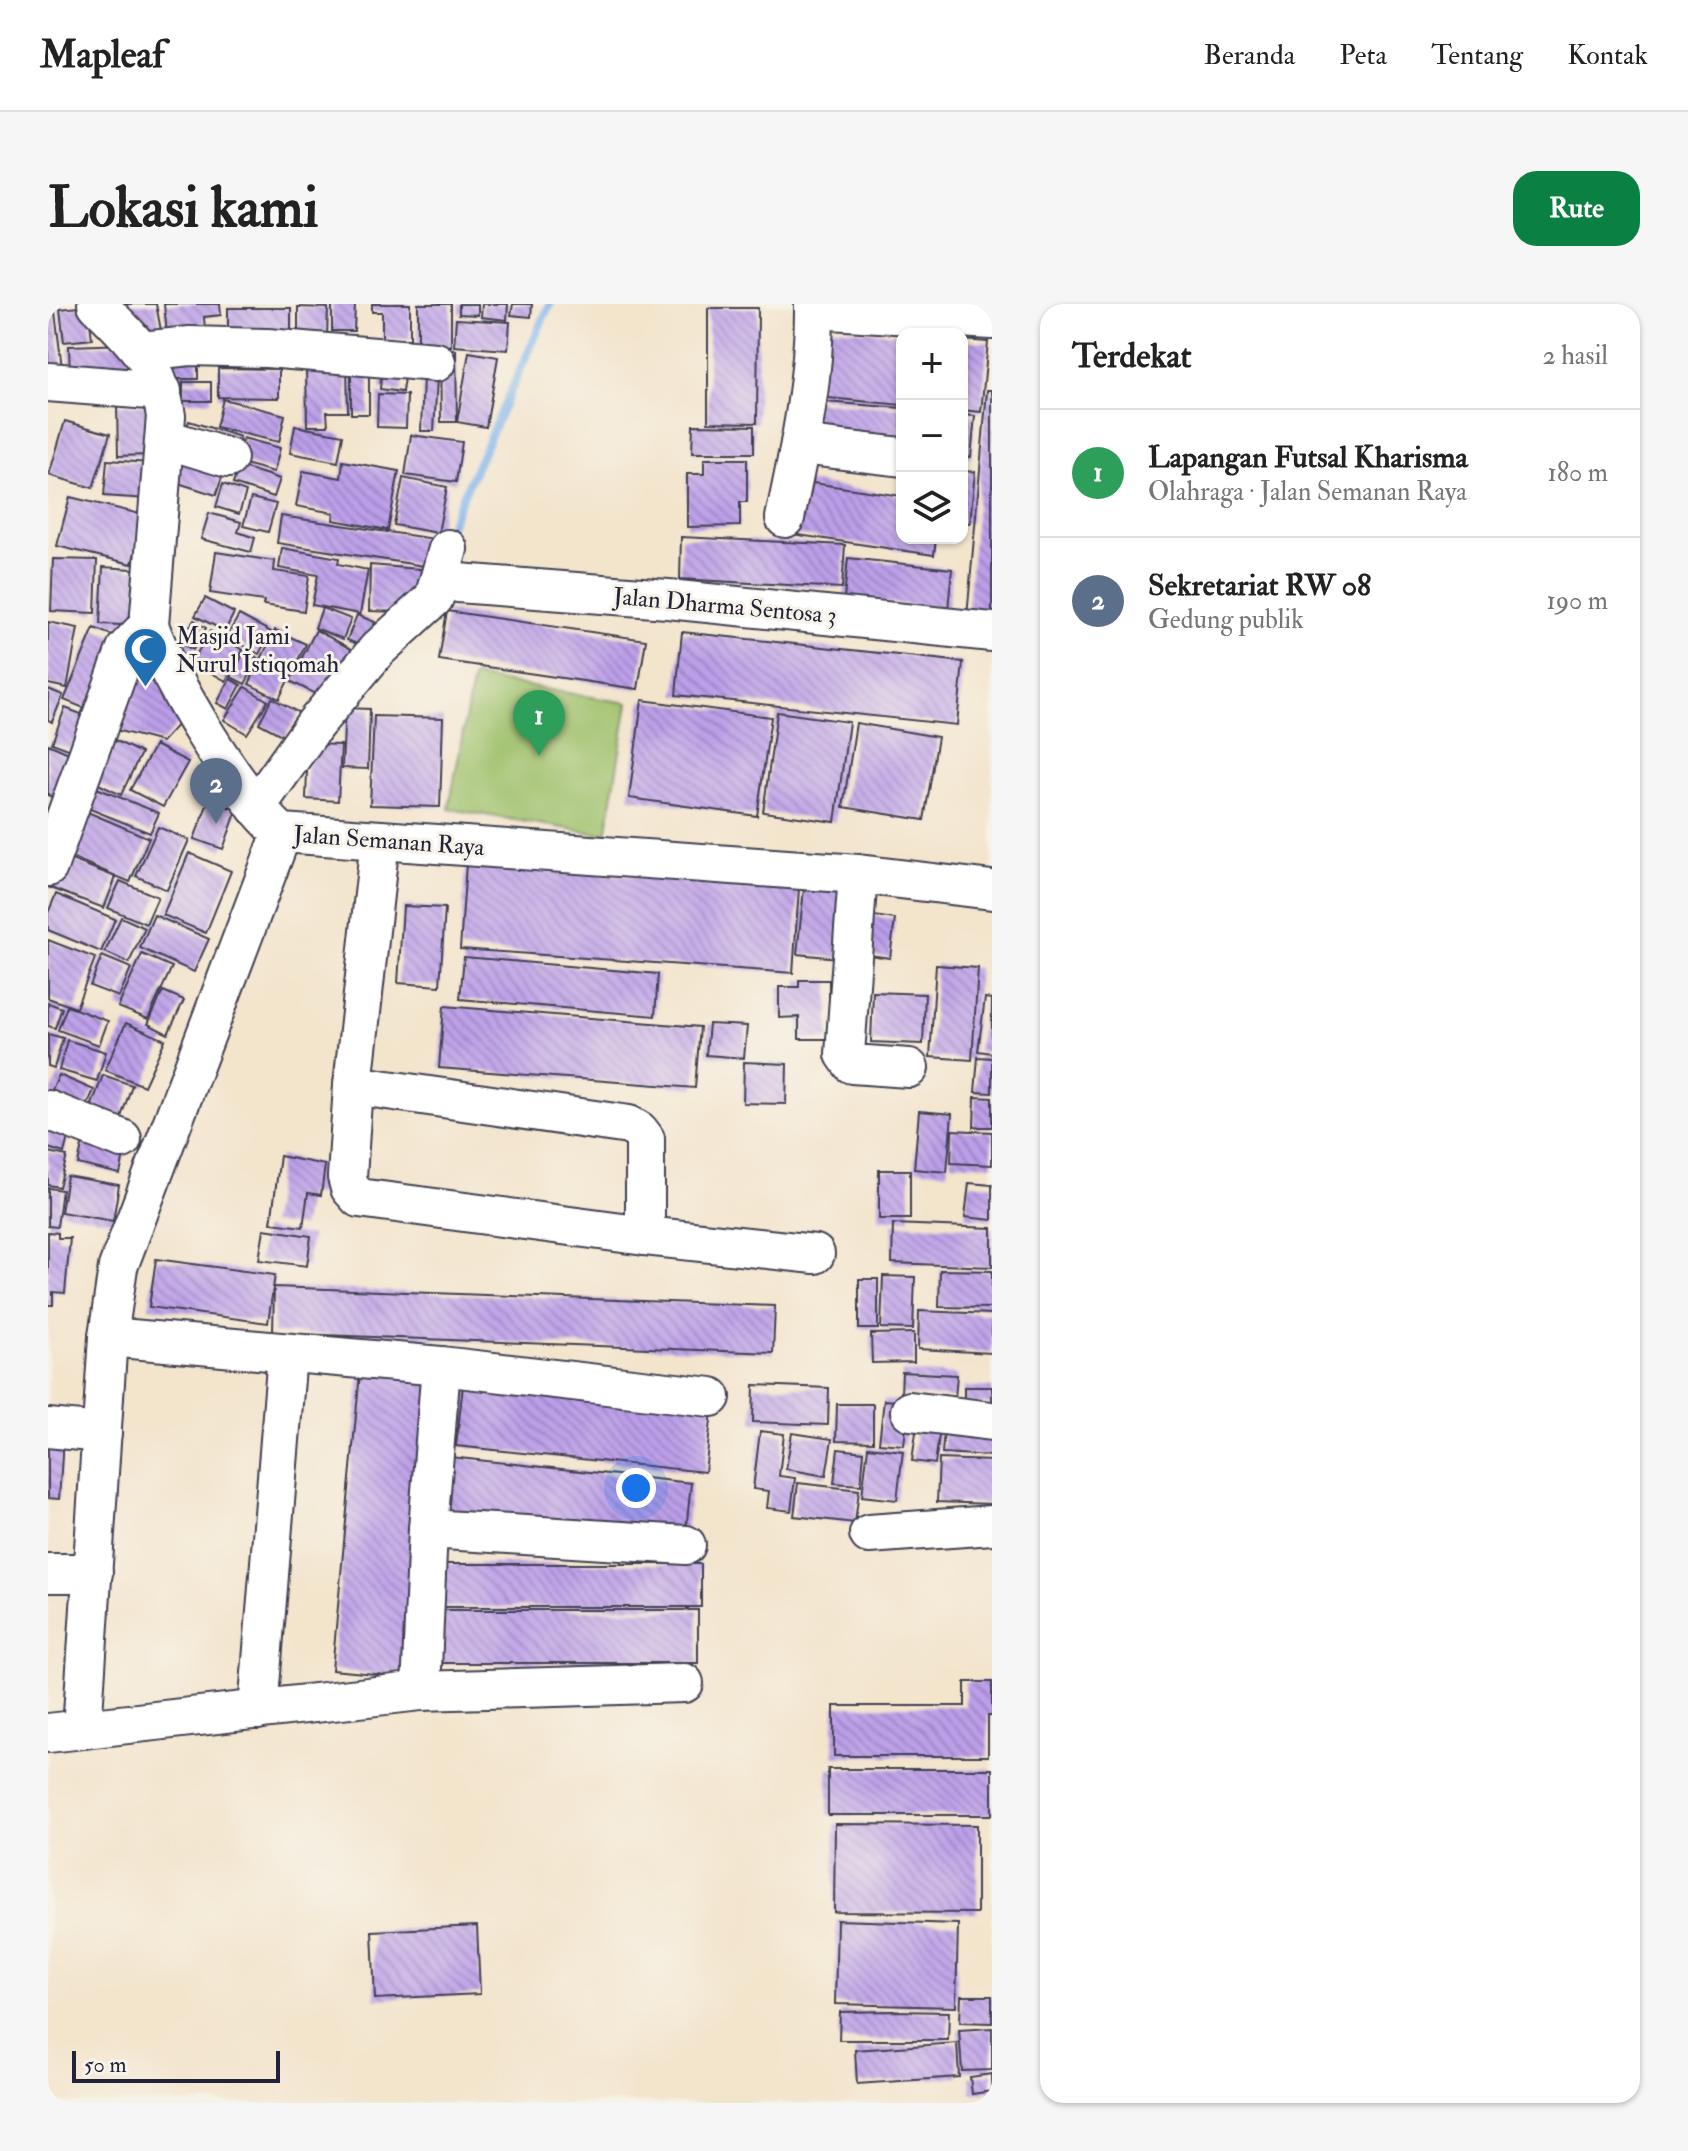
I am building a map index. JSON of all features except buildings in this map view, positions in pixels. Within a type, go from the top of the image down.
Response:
[{"type":"street","points":[[48,867],[126,649],[134,637],[149,625],[166,439],[162,391],[154,369],[142,351],[97,304]]},
{"type":"street","points":[[785,518],[800,445],[814,338],[814,306],[992,320]]},
{"type":"street","points":[[142,351],[190,346],[267,348],[436,362]]},
{"type":"street","points":[[48,382],[162,391]]},
{"type":"street","points":[[166,439],[228,458]]},
{"type":"street","points":[[800,445],[896,456]]},
{"type":"street","name":"Jalan Dharma Sentosa 3","points":[[256,807],[315,724],[378,649],[434,598],[453,566],[668,599],[992,632]]},
{"type":"street","name":"Jalan Semanan Raya","points":[[149,625],[208,736],[256,807],[282,833],[858,874],[992,890]]},
{"type":"street","points":[[282,833],[118,1267],[108,1337],[93,1573],[65,1731],[421,1691],[684,1683]]},
{"type":"street","points":[[380,840],[353,1085],[347,1177],[350,1188],[359,1198],[645,1236],[815,1254]]},
{"type":"street","points":[[858,874],[845,1054],[852,1064],[909,1068]]},
{"type":"street","points":[[353,1085],[629,1125],[645,1139],[645,1236]]},
{"type":"street","points":[[48,1110],[122,1139]]},
{"type":"street","points":[[108,1337],[441,1366],[711,1397]]},
{"type":"street","points":[[258,1710],[287,1354]]},
{"type":"street","points":[[421,1691],[428,1529],[441,1366]]},
{"type":"street","points":[[910,1411],[992,1421]]},
{"type":"street","points":[[48,1428],[102,1433]]},
{"type":"street","points":[[869,1534],[992,1525]]},
{"type":"street","points":[[428,1529],[686,1545]]},
{"type":"street","points":[[48,1573],[93,1573]]},
{"type":"green space","points":[[473,677],[628,703],[606,835],[449,809]]},
{"type":"waterway","points":[[449,527],[550,304]]},
{"type":"place","name":"Masjid Jami Nurul Istiqomah","points":[[145,689]]},
{"type":"place","name":"Lapangan Futsal Kharisma","points":[[539,756]]},
{"type":"place","name":"Sekretariat RW 08","points":[[216,824]]}]
